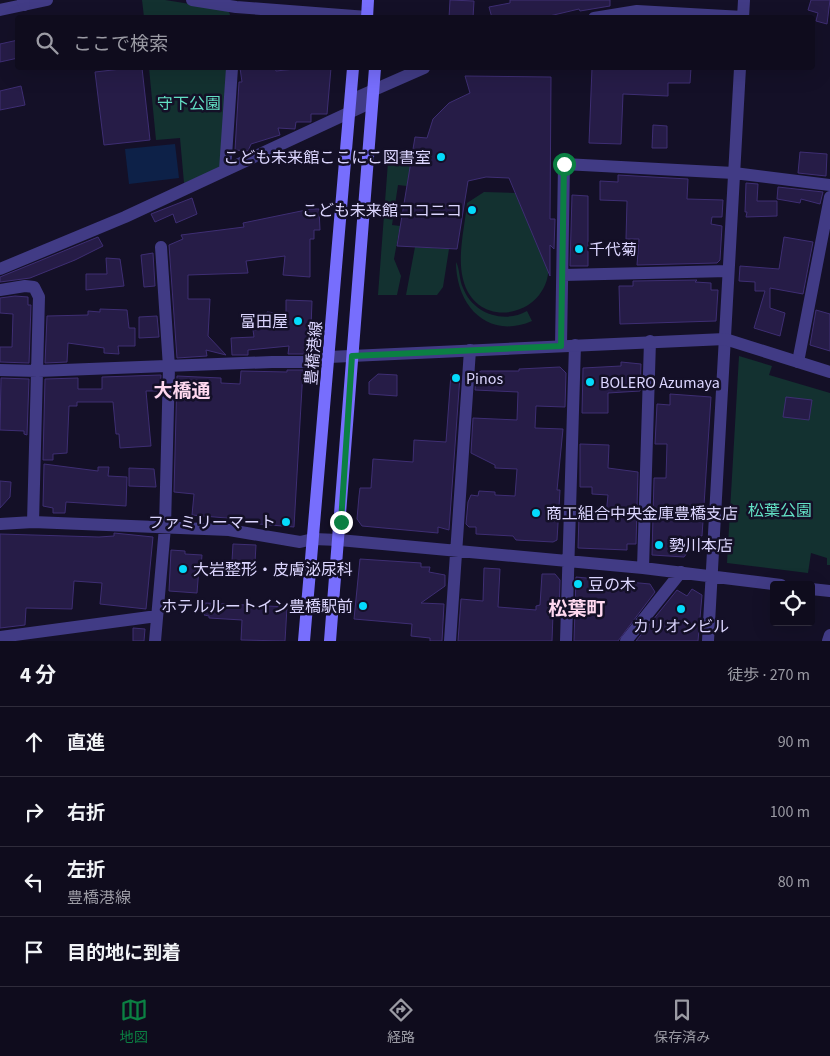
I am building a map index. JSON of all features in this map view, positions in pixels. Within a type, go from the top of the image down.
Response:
[{"type":"main road","points":[[367,15],[368,0]]},
{"type":"main road","name":"豊橋港線","points":[[304,641],[353,70]]},
{"type":"main road","points":[[330,641],[375,70]]},
{"type":"street","points":[[0,10],[24,2],[47,0]]},
{"type":"street","points":[[192,0],[236,12],[315,15]]},
{"type":"street","points":[[743,15],[744,0]]},
{"type":"street","points":[[612,15],[637,11],[708,15]]},
{"type":"street","points":[[225,170],[232,70]]},
{"type":"street","points":[[0,269],[125,217],[225,170],[350,106],[373,97],[420,70]]},
{"type":"street","points":[[708,641],[740,70]]},
{"type":"street","points":[[561,346],[564,275],[564,164],[734,173],[830,185]]},
{"type":"street","points":[[798,362],[830,197]]},
{"type":"street","points":[[155,641],[165,527],[169,367],[161,246]]},
{"type":"street","points":[[564,275],[728,271]]},
{"type":"street","points":[[0,290],[25,286],[37,290],[38,371],[33,522]]},
{"type":"street","points":[[0,370],[38,371],[316,362],[329,357],[725,339],[830,372]]},
{"type":"street","points":[[643,568],[650,341]]},
{"type":"street","points":[[566,641],[575,345]]},
{"type":"street","points":[[450,641],[470,350]]},
{"type":"street","points":[[0,524],[33,522],[229,530],[300,542],[313,539],[339,540],[643,568],[770,584]]},
{"type":"street","points":[[626,641],[681,572]]},
{"type":"street","points":[[815,589],[830,591]]},
{"type":"street","points":[[0,637],[157,616]]},
{"type":"street","points":[[828,641],[830,635]]},
{"type":"green space","points":[[142,0],[165,0],[228,10],[230,15],[144,15]]},
{"type":"green space","name":"守下公園","points":[[149,70],[228,70],[222,167],[184,183],[180,138],[156,140]]},
{"type":"green space","points":[[413,149],[407,186],[398,185],[392,225],[400,226],[394,259],[401,276],[397,295],[378,295],[388,162]]},
{"type":"green space","points":[[484,192],[515,193],[538,232],[547,254],[548,275],[542,291],[530,304],[516,311],[499,312],[484,308],[471,297],[463,279],[461,251],[467,203]]},
{"type":"green space","points":[[415,247],[449,249],[443,287],[437,295],[406,295]]},
{"type":"green space","points":[[456,262],[463,288],[474,304],[490,314],[499,316],[509,317],[527,311],[532,321],[516,326],[502,326],[489,322],[478,315],[468,305],[462,292],[457,278]]},
{"type":"green space","name":"松葉公園","points":[[739,356],[772,366],[769,375],[830,393],[830,565],[827,565],[827,558],[811,553],[808,573],[727,563]]},
{"type":"water","points":[[175,144],[179,178],[129,184],[125,149]]},
{"type":"building","points":[[450,0],[474,1],[473,15],[449,15]]},
{"type":"building","points":[[510,0],[610,0],[610,6],[580,11],[579,9],[554,15],[491,15],[489,7],[510,3]]},
{"type":"building","points":[[811,0],[830,0],[827,24],[816,21],[818,13],[808,10]]},
{"type":"building","points":[[15,41],[15,59],[0,62],[0,44]]},
{"type":"building","points":[[142,70],[150,140],[104,145],[95,72]]},
{"type":"building","points":[[240,70],[331,70],[327,114],[311,114],[311,122],[296,122],[295,129],[278,128],[280,135],[251,144],[248,151],[235,150],[239,82],[242,82]]},
{"type":"building","points":[[592,70],[691,70],[690,83],[668,83],[668,96],[623,94],[621,144],[589,143]]},
{"type":"building","name":"こども未来館ココニコ","points":[[465,76],[551,77],[550,219],[555,219],[554,249],[550,245],[550,276],[509,178],[486,177],[468,181],[457,249],[397,246],[415,137],[427,138],[433,119],[449,103],[470,93]]},
{"type":"building","points":[[21,86],[25,105],[0,110],[0,91]]},
{"type":"building","points":[[653,125],[667,126],[667,148],[652,148]]},
{"type":"building","points":[[800,152],[827,154],[826,176],[798,173]]},
{"type":"building","points":[[618,175],[688,179],[687,199],[723,200],[722,217],[712,217],[711,224],[722,226],[720,260],[717,263],[637,265],[639,239],[626,239],[627,201],[600,200],[600,181],[618,182]]},
{"type":"building","points":[[746,183],[758,184],[757,201],[777,201],[777,216],[746,217]]},
{"type":"building","points":[[778,187],[823,192],[820,204],[801,199],[800,203],[777,199]]},
{"type":"building","points":[[572,195],[588,196],[588,266],[570,266]]},
{"type":"building","points":[[192,198],[197,214],[176,223],[173,214],[155,222],[151,214]]},
{"type":"building","points":[[319,209],[320,230],[314,230],[314,239],[310,239],[310,277],[283,275],[285,256],[246,261],[248,273],[188,275],[188,299],[210,299],[208,336],[226,355],[206,350],[207,356],[177,358],[169,245],[183,239],[181,235],[244,227],[243,223]]},
{"type":"building","points":[[98,237],[103,246],[75,260],[30,278],[0,282],[0,277]]},
{"type":"building","points":[[784,237],[813,242],[803,294],[770,288],[770,308],[785,313],[780,336],[754,328],[765,291],[755,291],[755,282],[739,281],[740,266],[779,269]]},
{"type":"building","points":[[153,253],[155,286],[144,287],[141,255]]},
{"type":"building","points":[[106,258],[120,259],[124,286],[86,290],[86,274],[107,274]]},
{"type":"building","points":[[697,280],[695,282],[711,283],[711,290],[718,290],[716,321],[620,324],[619,286],[633,286],[633,281]]},
{"type":"building","points":[[28,297],[28,305],[31,305],[29,363],[0,362],[0,347],[12,347],[13,314],[0,313],[0,298]]},
{"type":"building","points":[[286,300],[312,301],[310,354],[288,354],[289,346],[248,350],[248,355],[232,355],[231,338],[254,337],[253,330],[267,329],[267,312],[286,314]]},
{"type":"building","points":[[100,309],[127,310],[129,328],[135,328],[135,346],[118,346],[119,354],[104,353],[104,348],[68,343],[67,362],[45,363],[47,316],[88,315],[88,311],[100,312]]},
{"type":"building","points":[[816,310],[830,314],[830,351],[810,345]]},
{"type":"building","points":[[157,316],[159,337],[139,338],[139,317]]},
{"type":"building","points":[[621,362],[641,364],[640,391],[608,393],[608,413],[582,413],[583,368],[621,366]]},
{"type":"building","points":[[560,367],[566,373],[565,407],[536,406],[535,428],[563,429],[557,490],[560,490],[557,540],[553,542],[516,540],[513,536],[476,534],[476,527],[469,527],[466,524],[468,502],[471,495],[478,496],[479,491],[495,492],[495,495],[515,496],[517,469],[495,468],[495,465],[471,453],[473,418],[517,420],[518,392],[475,390],[476,374],[481,371],[519,371],[519,369]]},
{"type":"building","points":[[287,370],[303,370],[294,527],[259,524],[260,521],[192,515],[194,494],[174,492],[177,376],[221,378],[221,383],[240,384],[241,371],[287,372]]},
{"type":"building","points":[[378,374],[397,375],[397,396],[369,394],[369,382]]},
{"type":"building","points":[[451,374],[460,376],[449,530],[438,527],[438,533],[362,526],[357,519],[360,488],[371,488],[373,459],[413,462],[414,440],[446,442]]},
{"type":"building","points":[[161,375],[160,391],[146,391],[151,446],[120,448],[119,434],[116,434],[113,402],[77,402],[77,406],[69,406],[67,453],[53,454],[53,460],[43,460],[45,379],[78,378],[78,389],[102,389],[102,377]]},
{"type":"building","points":[[1,378],[29,379],[27,435],[24,434],[24,431],[0,430]]},
{"type":"building","points":[[670,394],[711,397],[702,536],[700,536],[684,557],[652,555],[654,478],[666,478],[667,444],[655,444],[657,404],[670,405]]},
{"type":"building","points":[[786,397],[812,400],[809,420],[783,417]]},
{"type":"building","points":[[580,444],[609,445],[608,468],[638,472],[636,544],[627,544],[627,550],[578,548],[579,515],[606,516],[608,495],[592,494],[592,487],[580,487]]},
{"type":"building","points":[[44,464],[98,471],[98,467],[109,467],[108,476],[127,477],[126,506],[66,502],[65,513],[53,513],[53,508],[43,506]]},
{"type":"building","points":[[129,468],[154,469],[156,487],[129,486]]},
{"type":"building","points":[[0,481],[11,482],[10,497],[0,508]]},
{"type":"building","points":[[114,533],[153,537],[146,609],[100,604],[102,583],[74,581],[72,609],[26,608],[25,625],[0,628],[0,534],[99,537],[114,536]]},
{"type":"building","points":[[233,544],[256,545],[255,562],[232,561]]},
{"type":"building","name":"大岩整形・皮膚泌尿科","points":[[171,550],[185,551],[185,554],[202,555],[197,593],[169,591]]},
{"type":"building","points":[[360,559],[421,563],[421,567],[430,567],[429,572],[445,575],[445,586],[421,603],[444,604],[442,641],[430,641],[430,638],[411,636],[412,624],[354,619]]},
{"type":"building","points":[[484,568],[500,569],[498,607],[536,610],[536,606],[540,605],[542,574],[555,574],[560,580],[559,615],[553,614],[552,641],[458,641],[461,599],[483,601]]},
{"type":"building","points":[[576,577],[650,584],[655,592],[618,641],[574,641]]},
{"type":"building","name":"カリオンビル","points":[[692,589],[702,595],[698,641],[636,641],[677,590],[687,596]]},
{"type":"building","points":[[205,603],[287,607],[285,641],[241,640],[242,620],[209,618],[209,616],[204,615]]},
{"type":"building","points":[[133,628],[145,629],[144,641],[133,641]]},
{"type":"place","name":"こども未来館ここにこ図書室","points":[[441,157]]},
{"type":"place","name":"こども未来館ココニコ","points":[[472,210]]},
{"type":"place","name":"千代菊","points":[[579,249]]},
{"type":"place","name":"富田屋","points":[[298,321]]},
{"type":"place","name":"Pinos","points":[[456,378]]},
{"type":"place","name":"BOLERO Azumaya","points":[[590,382]]},
{"type":"place","name":"商工組合中央金庫豊橋支店","points":[[536,513]]},
{"type":"place","name":"ファミリーマート","points":[[286,522]]},
{"type":"place","name":"勢川本店","points":[[659,545]]},
{"type":"place","name":"大岩整形・皮膚泌尿科","points":[[183,569]]},
{"type":"place","name":"豆の木","points":[[578,584]]},
{"type":"place","name":"ホテルルートイン豊橋駅前","points":[[363,606]]},
{"type":"place","name":"カリオンビル","points":[[681,609]]},
{"type":"district","name":"大橋通","points":[[182,390]]},
{"type":"district","name":"松葉町","points":[[577,608]]},
{"type":"route","points":[[341,522],[352,356],[561,346],[564,275],[564,164]]}]
